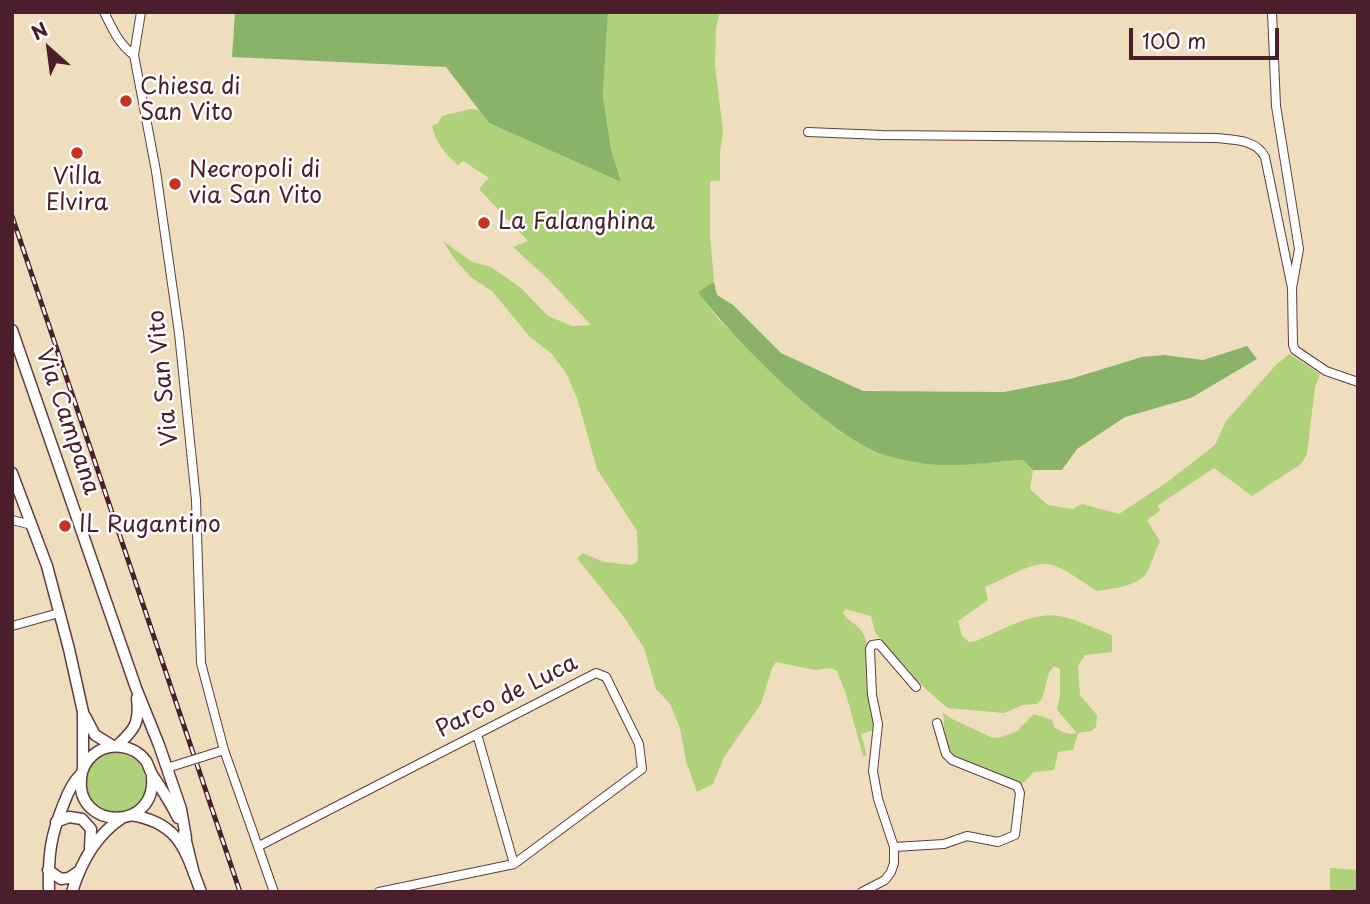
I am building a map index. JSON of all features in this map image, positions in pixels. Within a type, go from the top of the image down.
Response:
[{"type":"main road","name":"Via Campana","points":[[12,330],[92,555],[135,688],[167,768],[184,822],[186,838]]},
{"type":"main road","points":[[12,472],[47,566],[83,712],[95,736],[115,746],[134,751],[147,763],[174,810],[186,838],[194,874]]},
{"type":"main road","name":"Via Campana","points":[[115,746],[131,734],[138,720],[135,688]]},
{"type":"main road","points":[[83,712],[82,792],[90,807],[105,816],[151,819],[169,828],[183,850],[201,892]]},
{"type":"main road","points":[[72,892],[78,872],[106,831],[144,806],[149,799],[152,791],[154,731]]},
{"type":"main road","points":[[50,892],[49,844],[71,787],[92,756],[115,746]]},
{"type":"main road","points":[[56,822],[69,817],[82,819],[88,824],[92,836],[90,852]]},
{"type":"main road","points":[[48,870],[61,879],[69,878],[78,872]]},
{"type":"street","name":"Via San Vito","points":[[104,12],[125,50],[134,55],[156,171],[179,333],[196,500],[201,663],[224,750],[274,892]]},
{"type":"street","points":[[134,55],[141,12]]},
{"type":"street","points":[[1272,12],[1276,106],[1299,249],[1292,288],[1295,350],[1326,371],[1358,382]]},
{"type":"street","points":[[808,132],[1216,138],[1245,142],[1258,148],[1265,156],[1292,288]]},
{"type":"street","points":[[12,520],[32,525]]},
{"type":"street","points":[[12,625],[59,613]]},
{"type":"street","points":[[863,892],[885,880],[891,872],[894,847],[881,810],[873,771],[878,724],[872,695],[872,645],[879,644],[916,687]]},
{"type":"street","name":"Parco de Luca","points":[[259,846],[596,673],[606,677],[639,744],[642,768],[514,864],[379,892]]},
{"type":"street","points":[[894,847],[944,844],[967,836],[998,842],[1015,835],[1020,793],[1017,786],[952,760],[946,754],[937,723]]},
{"type":"street","points":[[477,734],[514,864]]},
{"type":"street","points":[[167,768],[224,750]]},
{"type":"green space","points":[[235,12],[608,12],[603,96],[611,149],[621,182],[489,123],[446,67],[232,57]]},
{"type":"green space","points":[[608,12],[720,12],[716,28],[715,65],[723,131],[720,181],[710,181],[714,282],[699,293],[719,320],[835,427],[970,464],[1023,460],[1033,470],[1030,489],[1048,505],[1072,509],[1082,504],[1119,514],[1166,483],[1215,445],[1226,421],[1289,354],[1320,374],[1315,387],[1307,454],[1301,464],[1252,496],[1214,468],[1157,506],[1161,510],[1147,520],[1160,542],[1142,578],[1123,586],[1097,591],[1054,565],[1041,564],[985,587],[988,600],[958,621],[962,636],[969,642],[1028,619],[1049,615],[1073,620],[1112,635],[1112,652],[1085,655],[1078,666],[1080,695],[1097,715],[1096,727],[1091,731],[1078,733],[1073,750],[1058,752],[1054,770],[1034,772],[1022,784],[958,760],[947,745],[943,712],[991,737],[998,738],[1016,732],[1034,714],[1052,720],[1054,727],[1062,732],[1077,733],[1057,710],[1060,669],[1054,666],[1049,673],[1042,699],[1037,704],[1023,705],[1004,713],[947,708],[904,669],[875,632],[871,616],[845,609],[843,613],[864,635],[869,653],[870,680],[866,683],[875,721],[874,730],[861,734],[867,755],[863,756],[837,671],[830,668],[815,670],[776,662],[761,704],[724,757],[713,784],[697,792],[686,761],[680,728],[670,704],[656,689],[644,648],[624,617],[577,558],[583,553],[604,562],[632,565],[638,561],[637,531],[597,469],[577,398],[566,373],[552,354],[530,337],[492,291],[472,278],[456,261],[443,241],[472,262],[491,267],[521,288],[548,316],[572,326],[591,325],[547,278],[513,247],[528,241],[479,189],[489,178],[463,161],[458,165],[453,161],[439,143],[432,126],[438,123],[442,116],[470,109],[479,110],[489,123],[621,182],[611,149],[603,96]]},
{"type":"green space","points":[[714,282],[717,295],[733,305],[781,353],[863,391],[1004,392],[1070,379],[1142,357],[1164,355],[1203,360],[1247,346],[1257,359],[1191,398],[1125,417],[1077,449],[1062,470],[1033,470],[1023,460],[955,465],[928,464],[879,453],[857,442],[807,405],[756,358],[698,292]]},
{"type":"green space","points":[[110,753],[122,753],[141,766],[146,783],[144,795],[133,808],[122,813],[110,813],[91,800],[86,789],[86,777],[99,758]]},
{"type":"green space","points":[[1330,868],[1358,870],[1358,892],[1330,892]]},
{"type":"railway","points":[[12,216],[240,892]]},
{"type":"place","name":"Chiesa di San Vito","points":[[126,101]]},
{"type":"place","name":"Villa Elvira","points":[[77,153]]},
{"type":"place","name":"Necropoli di via San Vito","points":[[175,184]]},
{"type":"place","name":"La Falanghina","points":[[484,223]]},
{"type":"place","name":"IL Rugantino","points":[[65,526]]}]
